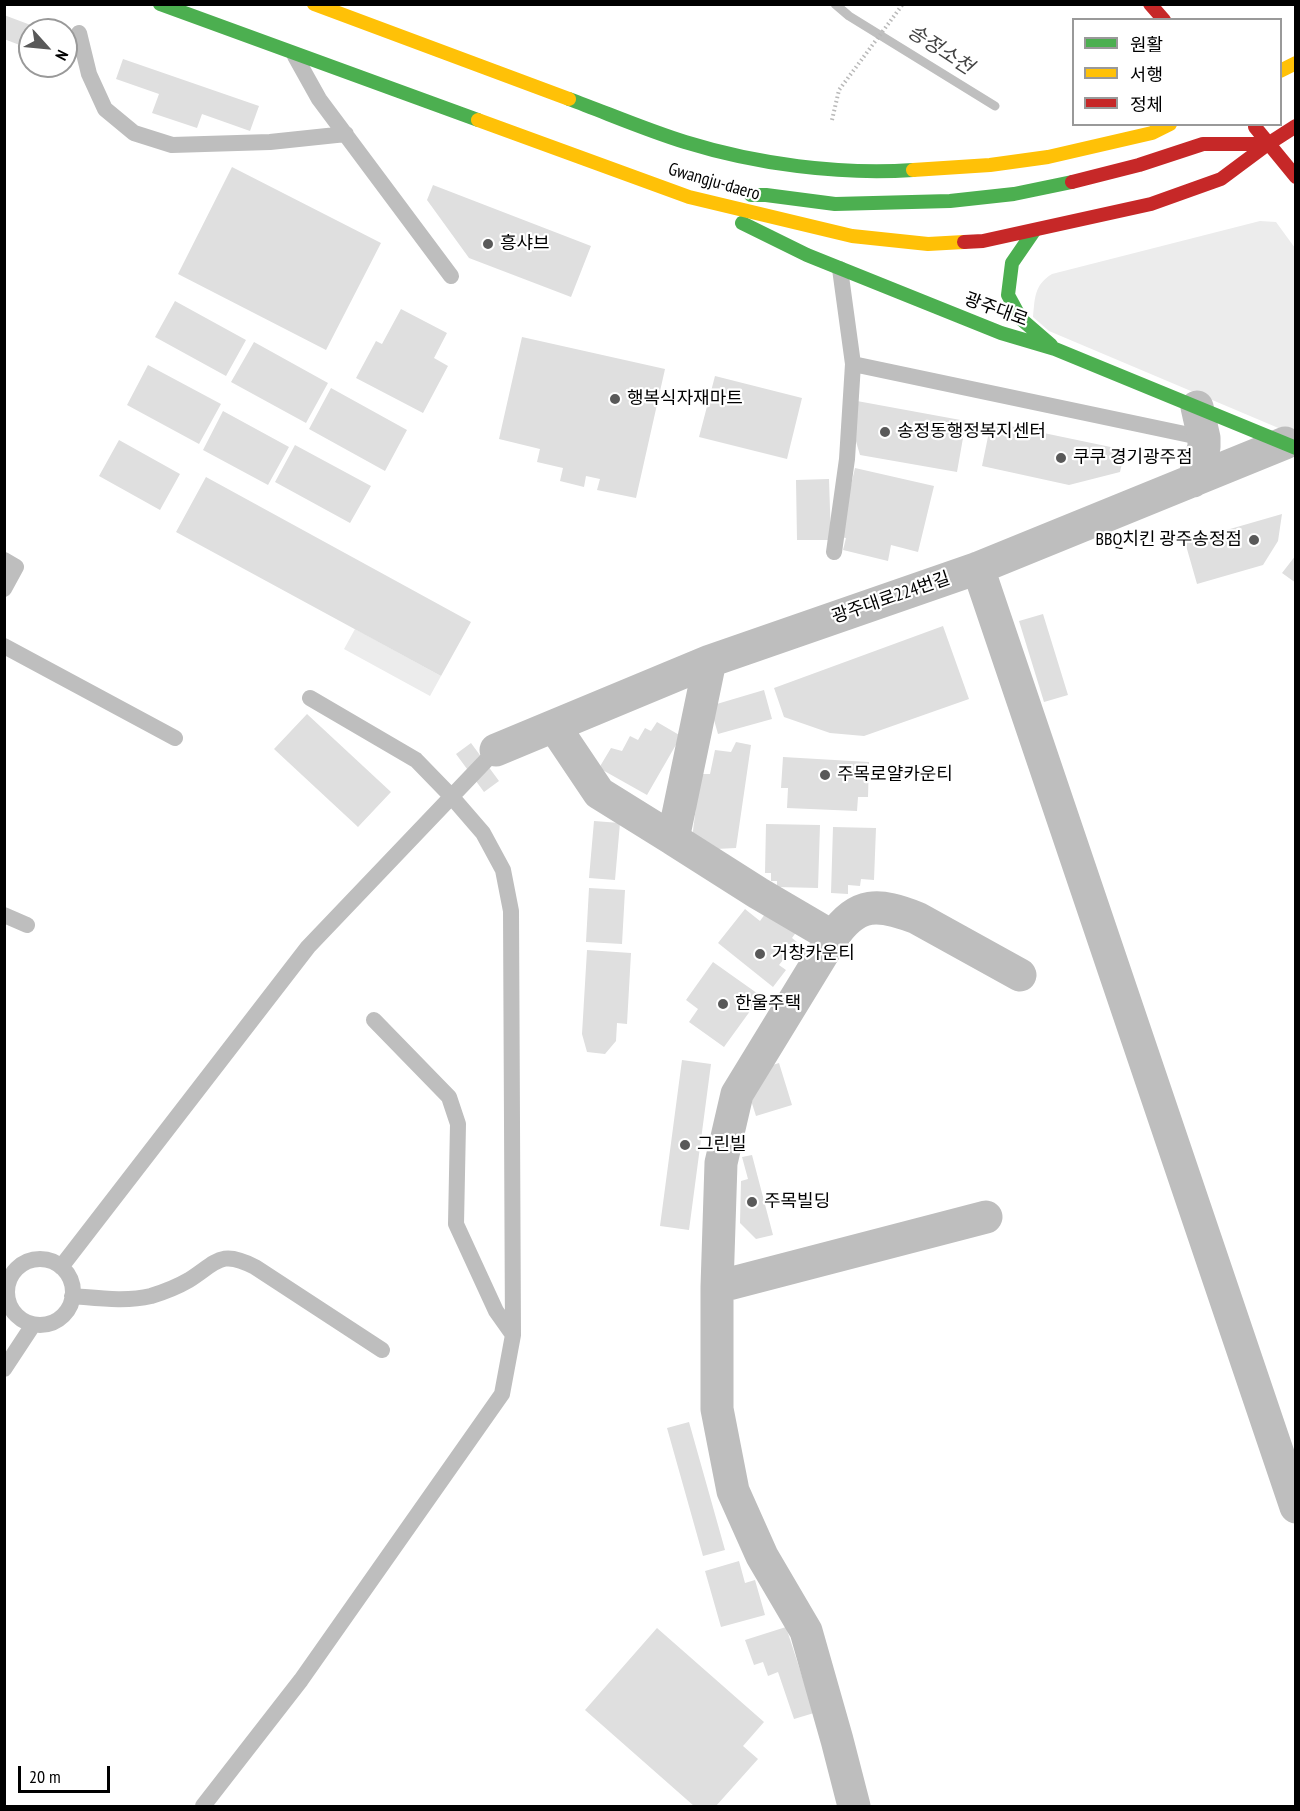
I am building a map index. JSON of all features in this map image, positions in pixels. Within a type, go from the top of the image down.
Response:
[{"type":"street","name":"Gwangju-daero","points":[[160,4],[689,197],[852,236],[928,244],[982,241],[1034,231],[1151,204],[1221,179],[1268,144]]},
{"type":"street","name":"Gwangju-daero","points":[[314,4],[685,142],[750,158],[816,168],[897,171],[990,165],[1048,157],[1152,133],[1166,126]]},
{"type":"street","points":[[1150,4],[1162,18]]},
{"type":"street","points":[[1282,70],[1296,63]]},
{"type":"street","points":[[1254,126],[1296,177]]},
{"type":"street","points":[[1268,144],[1296,126]]},
{"type":"street","points":[[1152,133],[1186,130]]},
{"type":"street","points":[[1083,149],[1095,133]]},
{"type":"street","points":[[689,197],[766,195],[835,204],[950,201],[1014,194],[1075,181],[1139,165],[1203,144],[1268,144],[1296,135]]},
{"type":"street","name":"광주대로","points":[[689,197],[840,269],[1001,333],[1055,349],[1290,446]]},
{"type":"street","points":[[1034,231],[1012,263],[1008,295],[1021,319],[1055,349]]},
{"type":"street","points":[[1193,481],[1204,447],[1197,407]]},
{"type":"street","name":"광주대로224번길","points":[[496,750],[710,661],[978,568],[1193,481],[1290,446]]},
{"type":"street","points":[[978,568],[1296,1507]]},
{"type":"street","points":[[673,839],[710,661]]},
{"type":"street","points":[[554,726],[599,793],[758,893],[833,937]]},
{"type":"street","points":[[854,1806],[806,1631],[762,1556],[733,1491],[717,1409],[720,1163],[737,1094],[842,923],[854,913],[867,908],[900,911],[917,918],[1020,975]]},
{"type":"street","points":[[717,1287],[986,1217]]},
{"type":"lane","points":[[79,33],[89,74],[105,109],[134,133],[172,145],[270,142],[346,134]]},
{"type":"lane","points":[[293,52],[319,99],[451,276]]},
{"type":"lane","points":[[834,552],[847,459],[853,364],[840,269]]},
{"type":"lane","points":[[853,364],[1204,438]]},
{"type":"lane","points":[[4,560],[16,567],[4,589]]},
{"type":"lane","points":[[4,646],[175,738]]},
{"type":"lane","points":[[203,1806],[302,1680],[502,1394],[513,1335],[511,911],[503,870],[483,833],[452,796],[416,760],[310,698]]},
{"type":"lane","points":[[61,1267],[308,947],[496,750]]},
{"type":"lane","points":[[4,915],[27,925]]},
{"type":"lane","points":[[374,1020],[449,1097],[458,1124],[456,1224],[496,1311],[513,1335]]},
{"type":"lane","points":[[41,1259],[52,1261],[61,1267],[68,1275],[72,1286],[69,1306],[63,1315],[54,1322],[44,1325],[33,1325],[23,1321],[9,1305],[8,1272],[30,1261],[41,1259]]},
{"type":"lane","points":[[72,1296],[121,1299],[149,1296],[176,1287],[205,1267],[224,1259],[239,1259],[382,1350]]},
{"type":"lane","points":[[4,1369],[33,1325]]},
{"type":"path","points":[[832,120],[839,90],[903,4]]},
{"type":"shaded area","points":[[1260,221],[1276,222],[1295,248],[1295,435],[1049,331],[1033,317],[1039,287],[1052,274]]},
{"type":"shaded area","points":[[355,629],[441,676],[430,696],[344,649]]},
{"type":"building","points":[[4,15],[18,20],[18,44],[4,39]]},
{"type":"building","points":[[123,59],[259,106],[250,131],[202,114],[197,128],[152,113],[159,94],[116,79]]},
{"type":"building","points":[[232,167],[381,243],[326,350],[178,274]]},
{"type":"building","points":[[433,185],[591,246],[571,297],[469,258],[427,200]]},
{"type":"building","points":[[175,301],[246,340],[226,376],[155,337]]},
{"type":"building","points":[[401,309],[447,333],[434,358],[448,366],[423,413],[356,378],[376,341],[382,344]]},
{"type":"building","points":[[522,337],[665,369],[636,498],[597,490],[600,479],[586,476],[584,487],[560,481],[563,468],[537,462],[540,449],[499,439]]},
{"type":"building","points":[[254,342],[328,383],[306,423],[231,382]]},
{"type":"building","points":[[148,365],[221,404],[199,444],[127,405]]},
{"type":"building","points":[[715,376],[802,398],[787,459],[699,437]]},
{"type":"building","points":[[331,388],[407,430],[385,471],[309,429]]},
{"type":"building","points":[[857,401],[966,421],[957,472],[860,455],[852,428]]},
{"type":"building","points":[[223,411],[289,447],[268,485],[203,450]]},
{"type":"building","points":[[991,422],[1125,450],[1120,472],[1069,485],[982,466]]},
{"type":"building","points":[[119,440],[180,474],[160,510],[99,476]]},
{"type":"building","points":[[295,445],[371,486],[350,523],[275,482]]},
{"type":"building","points":[[855,468],[934,486],[918,552],[891,545],[888,561],[843,550],[846,538],[839,537]]},
{"type":"building","points":[[206,477],[471,622],[441,676],[176,532]]},
{"type":"building","points":[[829,479],[831,540],[797,540],[796,480]]},
{"type":"building","points":[[1282,514],[1278,541],[1263,565],[1197,584],[1185,542]]},
{"type":"building","points":[[1296,555],[1296,583],[1282,573]]},
{"type":"building","points":[[1043,614],[1068,695],[1044,702],[1019,621]]},
{"type":"building","points":[[943,626],[969,699],[864,736],[830,733],[784,717],[774,688]]},
{"type":"building","points":[[764,690],[772,719],[718,734],[710,706]]},
{"type":"building","points":[[307,714],[391,792],[358,827],[274,749]]},
{"type":"building","points":[[657,722],[681,736],[647,795],[599,768],[611,748],[622,751],[630,736],[638,740],[645,728],[651,731]]},
{"type":"building","points":[[736,742],[751,745],[736,848],[716,849],[692,839],[700,774],[710,774],[715,750],[731,752]]},
{"type":"building","points":[[471,743],[499,781],[484,792],[456,754]]},
{"type":"building","name":"주목로얄카운티","points":[[783,757],[869,762],[868,797],[858,797],[857,811],[787,808],[788,788],[781,788]]},
{"type":"building","points":[[594,821],[620,823],[615,880],[589,878]]},
{"type":"building","points":[[766,824],[820,825],[818,888],[777,887],[777,881],[771,881],[771,873],[765,873]]},
{"type":"building","points":[[833,827],[876,828],[874,880],[861,879],[860,886],[848,885],[848,894],[831,893]]},
{"type":"building","points":[[589,888],[625,890],[622,944],[586,942]]},
{"type":"building","name":"거창카운티","points":[[745,909],[760,921],[765,914],[797,931],[792,938],[797,942],[779,965],[786,970],[773,987],[718,943]]},
{"type":"building","points":[[587,950],[631,953],[627,1024],[617,1023],[616,1041],[605,1054],[587,1052],[582,1034]]},
{"type":"building","name":"한울주택","points":[[713,962],[761,996],[724,1047],[689,1022],[698,1009],[686,1000]]},
{"type":"building","name":"그린빌","points":[[682,1060],[711,1064],[689,1230],[660,1226]]},
{"type":"building","points":[[779,1063],[792,1105],[756,1116],[748,1091],[760,1069]]},
{"type":"building","name":"주목빌딩","points":[[752,1155],[773,1235],[756,1239],[740,1223],[741,1181],[748,1179],[742,1157]]},
{"type":"building","points":[[689,1422],[725,1550],[703,1556],[667,1428]]},
{"type":"building","points":[[739,1561],[745,1583],[755,1580],[765,1615],[721,1627],[705,1571]]},
{"type":"building","points":[[786,1627],[814,1713],[794,1719],[778,1672],[768,1676],[763,1662],[754,1665],[745,1640]]},
{"type":"building","points":[[657,1628],[764,1722],[743,1746],[758,1759],[716,1806],[694,1806],[585,1710]]},
{"type":"waterway","name":"송정소천","points":[[835,4],[849,16],[995,106]]},
{"type":"traffic: fast","points":[[160,4],[478,120]]},
{"type":"traffic: fast","points":[[569,99],[670,137],[712,150],[769,162],[856,171],[913,170]]},
{"type":"traffic: fast","points":[[751,195],[835,204],[950,201],[1014,194],[1072,182]]},
{"type":"traffic: fast","points":[[742,223],[807,255],[1001,333],[1055,349],[1296,448]]},
{"type":"traffic: fast","points":[[1034,231],[1012,263],[1008,295],[1021,319],[1051,345]]},
{"type":"traffic: slow","points":[[314,4],[569,99]]},
{"type":"traffic: slow","points":[[1282,70],[1296,63]]},
{"type":"traffic: slow","points":[[478,120],[689,197],[852,236],[928,244],[964,242]]},
{"type":"traffic: slow","points":[[913,170],[990,165],[1048,157],[1152,133],[1166,126]]},
{"type":"traffic: jam","points":[[1150,4],[1162,18]]},
{"type":"traffic: jam","points":[[964,242],[983,241],[1151,204],[1221,179],[1296,126]]},
{"type":"traffic: jam","points":[[1255,127],[1296,177]]},
{"type":"traffic: jam","points":[[1072,182],[1139,165],[1203,144],[1268,144],[1273,142]]},
{"type":"place","name":"흥샤브","points":[[488,244]]},
{"type":"place","name":"행복식자재마트","points":[[615,399]]},
{"type":"place","name":"송정동행정복지센터","points":[[885,432]]},
{"type":"place","name":"쿠쿠 경기광주점","points":[[1061,458]]},
{"type":"place","name":"BBQ치킨 광주송정점","points":[[1254,540]]},
{"type":"place","name":"주목로얄카운티","points":[[825,775]]},
{"type":"place","name":"거창카운티","points":[[760,954]]},
{"type":"place","name":"한울주택","points":[[723,1004]]},
{"type":"place","name":"그린빌","points":[[685,1145]]},
{"type":"place","name":"주목빌딩","points":[[752,1202]]}]
